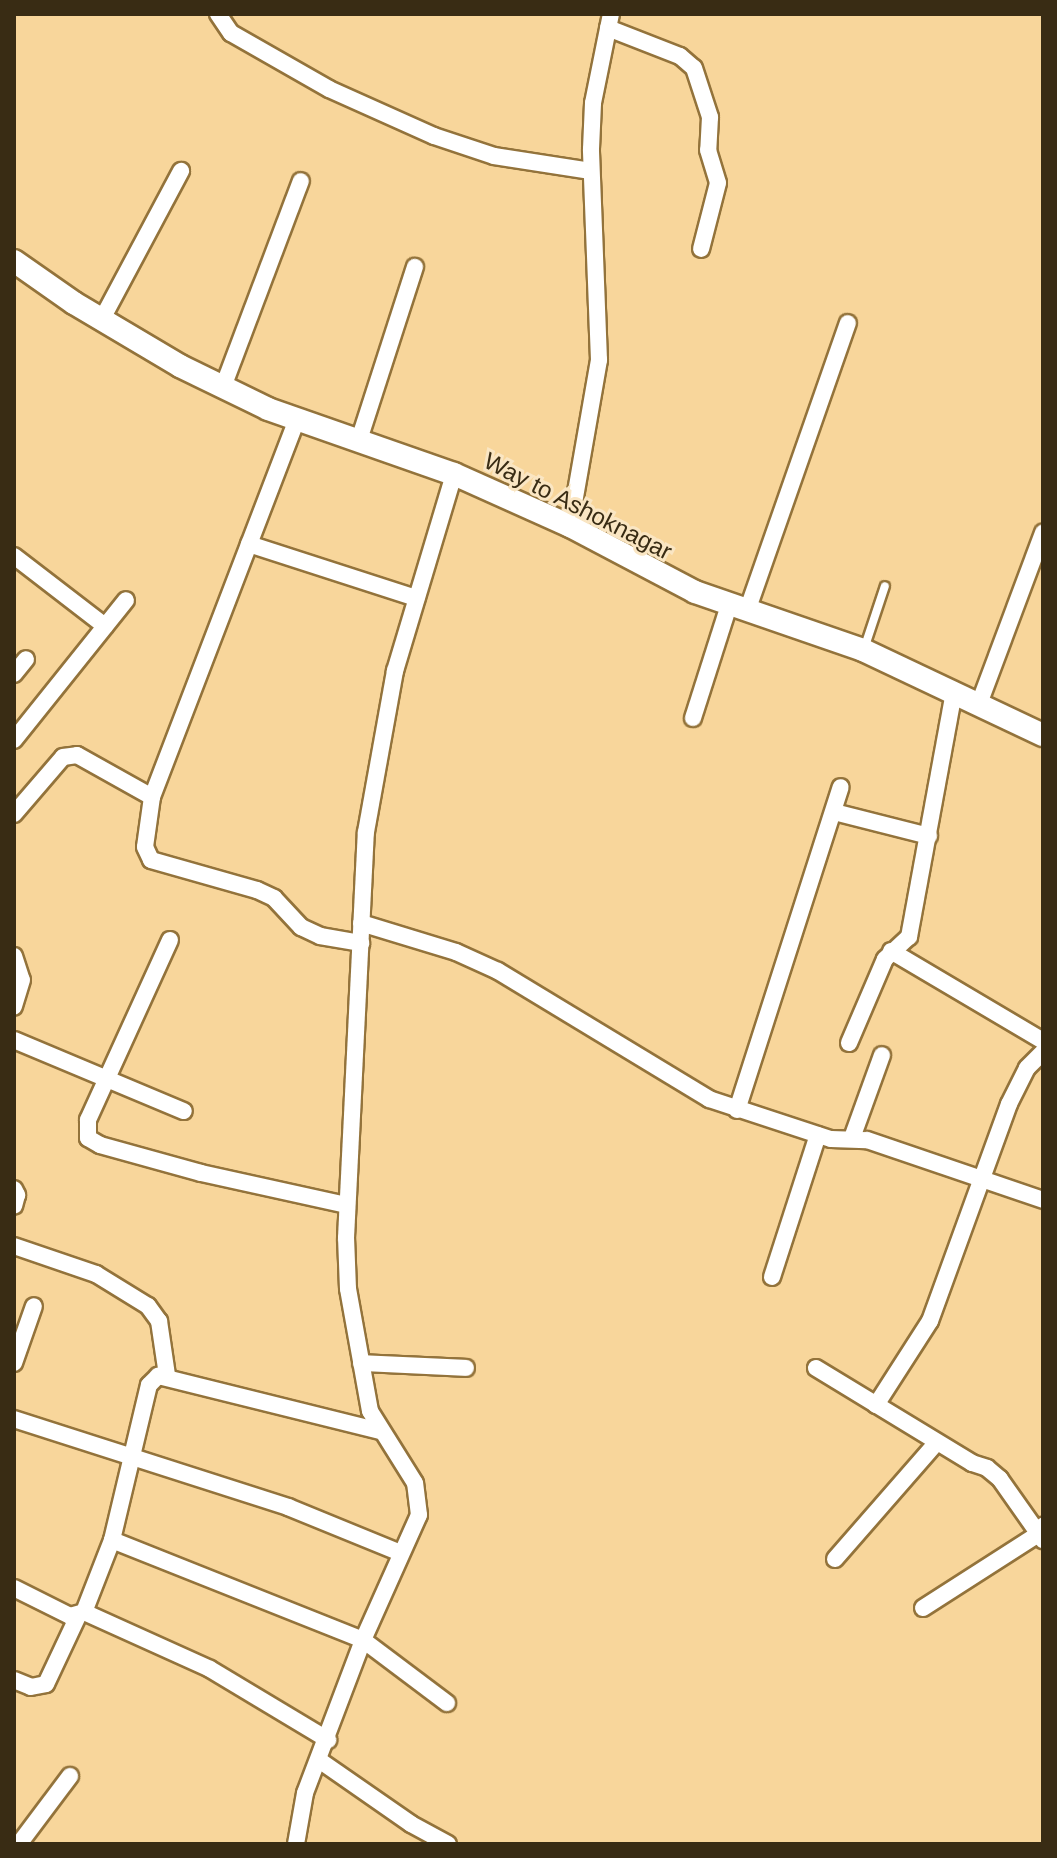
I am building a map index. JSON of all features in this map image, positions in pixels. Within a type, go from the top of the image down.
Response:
[{"type":"street","points":[[222,16],[231,33],[329,89],[434,136],[494,156],[591,171]]},
{"type":"street","points":[[570,526],[599,360],[591,171],[593,103],[609,21],[680,56],[694,68],[710,117],[708,150],[718,183],[701,249]]},
{"type":"street","points":[[102,319],[181,171]]},
{"type":"street","points":[[223,387],[301,181]]},
{"type":"street","name":"Way to Ashoknagar","points":[[14,261],[102,319],[223,387],[297,419],[454,474],[570,526],[658,575],[738,608],[863,650],[1043,735]]},
{"type":"street","points":[[359,440],[415,267]]},
{"type":"street","points":[[693,718],[848,323]]},
{"type":"street","points":[[297,419],[152,797],[145,847],[151,860],[257,890],[274,898],[301,927],[320,936],[361,943]]},
{"type":"street","points":[[296,1844],[298,1821],[363,1640],[401,1553],[416,1528],[418,1502],[415,1483],[370,1411],[345,1265],[347,1205],[366,832],[395,671],[454,474]]},
{"type":"street","points":[[979,704],[1043,533]]},
{"type":"street","points":[[249,544],[416,598]]},
{"type":"street","points":[[14,556],[105,626]]},
{"type":"street","points":[[14,740],[126,600]]},
{"type":"street","points":[[14,674],[26,659]]},
{"type":"street","points":[[849,1043],[891,951],[909,937],[954,692]]},
{"type":"street","points":[[14,814],[63,757],[69,755],[77,755],[152,797]]},
{"type":"street","points":[[737,1110],[841,787]]},
{"type":"street","points":[[834,812],[929,836]]},
{"type":"street","points":[[361,923],[456,952],[498,971],[709,1099],[831,1139],[852,1138],[1043,1200]]},
{"type":"street","points":[[170,940],[86,1129],[88,1138],[100,1145],[201,1173],[347,1205]]},
{"type":"street","points":[[891,951],[1043,1041]]},
{"type":"street","points":[[14,956],[22,980],[14,1007]]},
{"type":"street","points":[[14,1040],[184,1111]]},
{"type":"street","points":[[876,1405],[930,1321],[1019,1081],[1043,1052]]},
{"type":"street","points":[[852,1138],[882,1055]]},
{"type":"street","points":[[772,1277],[818,1135]]},
{"type":"street","points":[[14,1189],[17,1195],[14,1206]]},
{"type":"street","points":[[14,1246],[96,1274],[148,1306],[159,1321],[167,1375]]},
{"type":"street","points":[[14,1363],[34,1306]]},
{"type":"street","points":[[361,1363],[466,1368]]},
{"type":"street","points":[[816,1368],[937,1442],[993,1472],[1042,1533],[923,1608]]},
{"type":"street","points":[[14,1680],[31,1687],[46,1684],[81,1614],[112,1540],[149,1385],[158,1376],[167,1375],[380,1431]]},
{"type":"street","points":[[14,1419],[288,1507],[401,1553]]},
{"type":"street","points":[[835,1559],[937,1442]]},
{"type":"street","points":[[112,1540],[363,1640],[447,1703]]},
{"type":"street","points":[[14,1588],[70,1616],[81,1614],[210,1669],[328,1740]]},
{"type":"street","points":[[319,1760],[411,1824],[448,1844]]},
{"type":"street","points":[[19,1844],[70,1776]]},
{"type":"lane","points":[[863,650],[885,586]]}]
